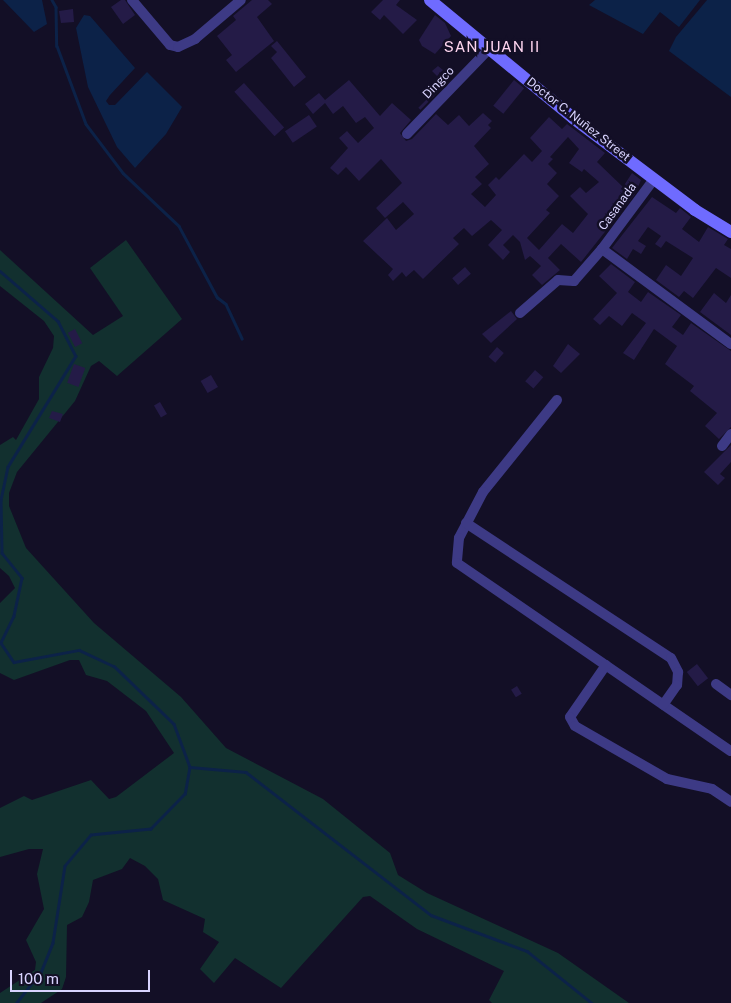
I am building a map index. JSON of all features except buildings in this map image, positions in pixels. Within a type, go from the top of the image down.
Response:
[{"type":"main road","name":"Doctor C. Nuñez Street","points":[[430,0],[654,179],[731,232]]},
{"type":"street","points":[[132,0],[170,45],[178,47],[195,39],[241,0]]},
{"type":"street","name":"Dingco","points":[[407,134],[489,49]]},
{"type":"street","name":"Casanada","points":[[520,313],[558,280],[574,281],[602,249],[654,179]]},
{"type":"street","points":[[602,249],[731,344]]},
{"type":"street","points":[[556,400],[483,492],[459,538],[457,563],[731,751]]},
{"type":"street","points":[[722,446],[731,434]]},
{"type":"street","points":[[466,523],[671,658],[678,672],[677,685],[663,705]]},
{"type":"street","points":[[606,665],[570,717],[575,726],[667,779],[712,789],[731,802]]},
{"type":"street","points":[[716,684],[731,695]]},
{"type":"green space","points":[[126,240],[182,319],[117,376],[99,361],[91,366],[75,401],[17,472],[9,493],[9,506],[26,548],[94,623],[181,697],[226,748],[323,799],[390,853],[398,875],[427,893],[558,953],[629,1003],[492,1003],[489,1000],[504,971],[417,929],[370,896],[363,897],[281,988],[235,958],[214,983],[200,969],[219,942],[203,932],[205,919],[163,900],[158,879],[145,866],[130,858],[122,869],[93,880],[89,902],[82,917],[67,925],[66,977],[62,989],[41,1003],[0,1003],[0,993],[35,970],[36,962],[26,940],[44,909],[37,874],[43,849],[29,849],[0,857],[0,808],[24,796],[32,800],[91,780],[109,799],[116,797],[174,753],[146,711],[107,681],[86,675],[79,660],[70,660],[14,680],[0,673],[0,603],[15,588],[9,576],[0,568],[0,445],[13,437],[16,440],[39,399],[39,377],[53,348],[54,336],[44,321],[0,286],[0,250],[93,335],[123,316],[90,268]]},
{"type":"water","points":[[3,0],[42,0],[47,24],[34,32]]},
{"type":"water","points":[[595,0],[700,0],[679,27],[660,12],[643,34],[589,5]]},
{"type":"water","points":[[707,0],[731,0],[731,97],[669,51],[676,37]]},
{"type":"water","points":[[84,15],[90,16],[135,68],[110,95],[106,101],[109,105],[115,105],[147,72],[182,107],[166,134],[135,168],[117,147],[88,87],[76,28]]},
{"type":"waterway","points":[[52,0],[56,7],[57,46],[86,124],[123,173],[179,226],[217,297],[226,304],[242,338]]},
{"type":"waterway","points":[[0,271],[58,321],[76,356],[8,467],[1,500],[2,553],[22,578],[14,616],[1,643],[14,662],[79,650],[114,666],[174,724],[190,767],[185,794],[151,829],[91,835],[65,866],[53,943],[41,972],[17,1003]]},
{"type":"waterway","points":[[190,767],[246,772],[431,915],[527,951],[592,1003]]},
{"type":"district","name":"SAN JUAN II","points":[[492,47]]}]
